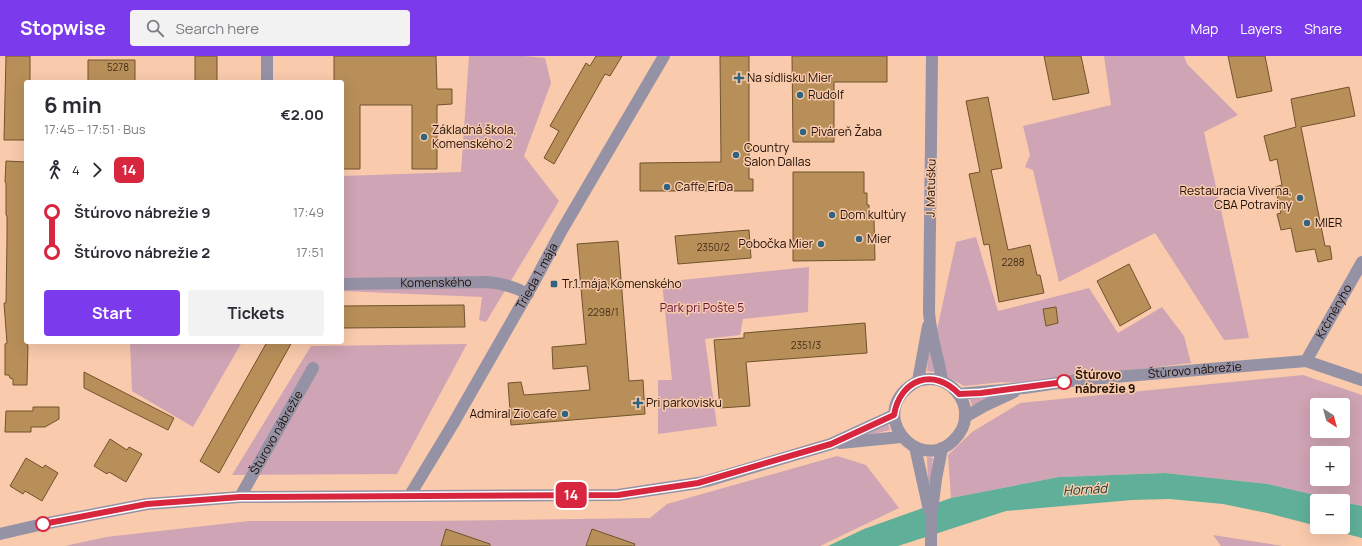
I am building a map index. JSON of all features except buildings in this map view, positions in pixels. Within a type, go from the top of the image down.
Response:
[{"type":"street","points":[[267,56],[267,80]]},
{"type":"street","name":"Trieda 1. mája","points":[[410,495],[528,294],[562,230],[664,56]]},
{"type":"street","name":"J. Matušku","points":[[930,319],[932,56]]},
{"type":"street","name":"Krčméryho","points":[[1306,361],[1362,262]]},
{"type":"street","name":"Komenského","points":[[344,284],[496,282],[512,286],[528,294]]},
{"type":"street","points":[[918,381],[930,319]]},
{"type":"street","points":[[930,319],[942,381]]},
{"type":"street","name":"Štúrovo nábrežie","points":[[1024,388],[1079,380],[1306,361],[1362,380]]},
{"type":"street","name":"Štúrovo nábrežie","points":[[240,497],[313,368]]},
{"type":"street","points":[[930,379],[942,381],[951,386],[959,394],[964,405],[965,417],[963,427],[958,436],[951,443],[942,448],[924,450],[915,447],[902,437],[896,426],[894,415],[896,404],[901,394],[908,386],[918,381],[930,379]]},
{"type":"street","points":[[959,394],[1024,388]]},
{"type":"street","points":[[965,417],[984,406],[1024,388]]},
{"type":"street","points":[[0,534],[147,504],[240,497],[618,495],[698,483],[831,444],[894,415]]},
{"type":"street","points":[[831,444],[902,437]]},
{"type":"street","points":[[915,447],[931,519]]},
{"type":"street","points":[[931,546],[931,519],[936,478],[942,448]]},
{"type":"green space","points":[[469,56],[524,56],[545,58],[551,83],[524,156],[559,201],[486,322],[479,320],[482,297],[344,291],[344,176],[461,172]]},
{"type":"green space","points":[[1104,56],[1184,56],[1187,64],[1238,115],[1204,132],[1249,338],[1224,340],[1155,233],[1059,282],[1033,170],[1025,167],[1030,155],[1023,126],[1111,105]]},
{"type":"green space","points":[[976,237],[998,311],[1089,288],[1118,333],[1162,307],[1184,336],[1191,363],[1019,383],[1002,382],[964,386],[946,376],[937,330],[956,242]]},
{"type":"green space","name":"Park pri Pošte 5","points":[[809,267],[808,312],[743,319],[740,335],[705,339],[717,426],[658,434],[658,380],[672,380],[662,282]]},
{"type":"green space","points":[[130,344],[241,344],[193,427],[132,391]]},
{"type":"green space","points":[[467,344],[397,474],[232,475],[311,346]]},
{"type":"green space","points":[[929,345],[931,346],[934,372],[927,371]]},
{"type":"green space","points":[[1303,375],[1362,395],[1362,506],[1350,503],[1350,494],[1311,494],[1268,484],[1165,473],[1059,477],[951,498],[948,455],[972,432],[1020,403]]},
{"type":"green space","points":[[996,396],[972,406],[970,399]]},
{"type":"green space","points":[[888,424],[890,430],[865,436],[864,434]]},
{"type":"green space","points":[[837,456],[866,465],[899,508],[820,546],[65,546],[106,537],[249,521],[426,521],[650,518],[667,504]]},
{"type":"green space","points":[[927,457],[933,458],[931,482],[928,482]]},
{"type":"green space","points":[[1213,535],[1283,546],[1221,546]]},
{"type":"water","name":"Hornád","points":[[1165,473],[1268,484],[1311,494],[1310,524],[1223,504],[1170,499],[1132,500],[1006,511],[898,546],[828,546],[864,529],[951,498],[1059,477]]},
{"type":"water","points":[[1350,503],[1362,506],[1362,538],[1347,534],[1350,534]]},
{"type":"bus line","name":"14","points":[[43,524],[147,504],[240,497],[618,495],[698,483],[831,444],[894,415],[896,404],[901,394],[908,386],[918,381],[930,379],[942,381],[951,386],[959,394],[981,393],[1064,382]]},
{"type":"place","name":"Na sídlisku Mier","points":[[739,78]]},
{"type":"place","name":"Rudolf","points":[[800,95]]},
{"type":"place","name":"Piváreň Žaba","points":[[803,132]]},
{"type":"place","name":"Základná škola, Komenského 2","points":[[424,137]]},
{"type":"place","name":"Country Salon Dallas","points":[[736,155]]},
{"type":"place","name":"Caffe ErDa","points":[[667,187]]},
{"type":"place","name":"Restauracia Viverna, CBA Potraviny","points":[[1300,198]]},
{"type":"place","name":"Dom kultúry","points":[[832,215]]},
{"type":"place","name":"MIER","points":[[1307,223]]},
{"type":"place","name":"Mier","points":[[859,239]]},
{"type":"place","name":"Pobočka Mier","points":[[821,244]]},
{"type":"place","name":"Tr.1.mája,Komenského","points":[[554,284]]},
{"type":"place","name":"Štúrovo nábrežie 9","points":[[1064,382]]},
{"type":"place","name":"Pri parkovisku","points":[[638,403]]},
{"type":"place","name":"Admiral Zio cafe","points":[[565,414]]}]
